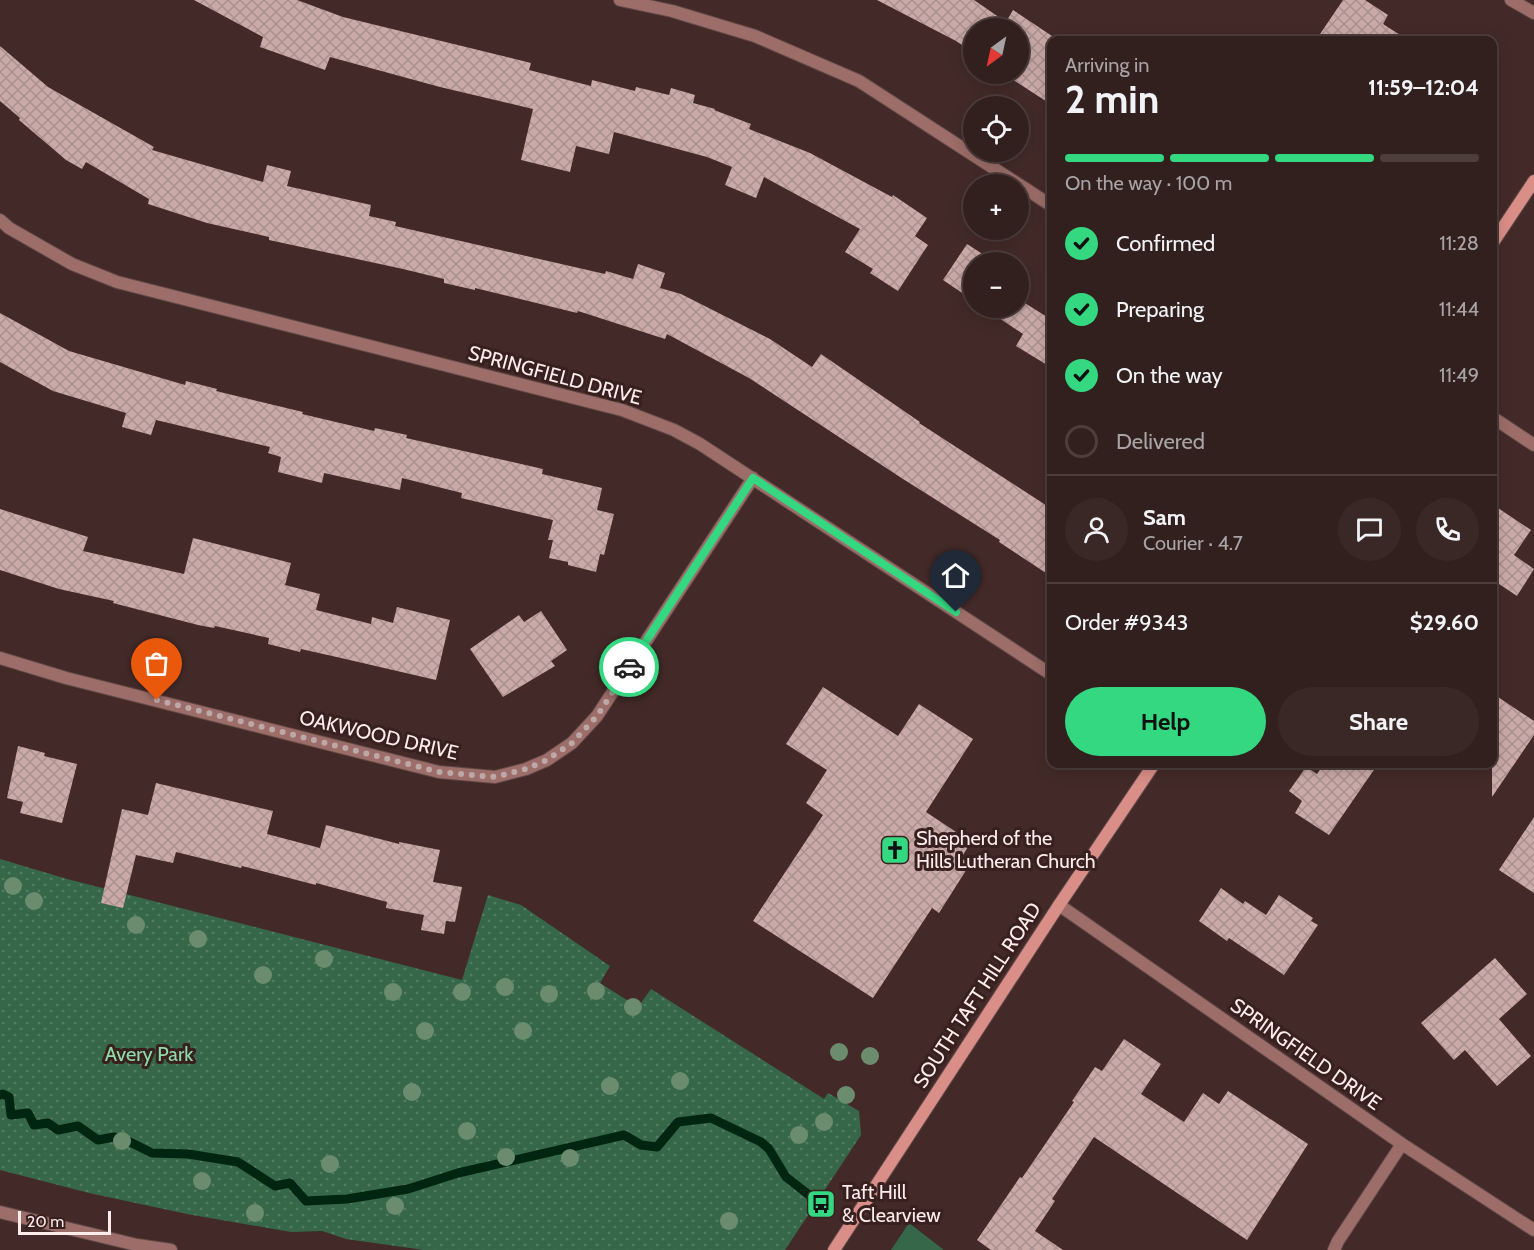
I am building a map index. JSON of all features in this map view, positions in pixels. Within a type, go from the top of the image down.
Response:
[{"type":"main road","points":[[1497,236],[1534,181]]},
{"type":"main road","name":"SOUTH TAFT HILL ROAD","points":[[834,1250],[1151,768]]},
{"type":"street","points":[[620,0],[672,11],[755,36],[859,81],[1047,203]]},
{"type":"street","points":[[1511,0],[1534,13]]},
{"type":"street","name":"SPRINGFIELD DRIVE","points":[[0,220],[9,228],[72,264],[117,282],[622,410],[682,435],[753,478],[1047,672]]},
{"type":"street","points":[[1497,420],[1534,445]]},
{"type":"street","name":"OAKWOOD DRIVE","points":[[0,658],[66,678],[439,772],[495,777],[526,769],[547,760],[572,743],[597,716],[753,478]]},
{"type":"street","name":"SPRINGFIELD DRIVE","points":[[1059,905],[1402,1144],[1534,1230]]},
{"type":"street","points":[[1334,1250],[1402,1144]]},
{"type":"street","points":[[0,1212],[137,1245],[171,1250]]},
{"type":"green space","name":"Avery Park","points":[[0,859],[67,879],[462,980],[488,895],[521,905],[610,966],[600,983],[638,1007],[651,989],[824,1099],[828,1093],[859,1111],[861,1135],[785,1250],[424,1250],[346,1239],[322,1231],[291,1232],[187,1214],[89,1193],[0,1170]]},
{"type":"green space","points":[[909,1223],[944,1250],[891,1250]]},
{"type":"building","points":[[194,0],[297,0],[343,17],[531,63],[529,70],[591,86],[592,80],[635,91],[636,87],[669,95],[671,88],[695,95],[693,103],[715,109],[751,124],[749,129],[810,153],[892,197],[893,195],[927,218],[915,236],[928,245],[898,291],[870,273],[873,269],[845,252],[860,229],[764,177],[756,198],[725,185],[732,167],[707,157],[614,132],[609,154],[576,146],[570,172],[521,160],[533,109],[330,57],[325,70],[260,47],[263,37]]},
{"type":"building","points":[[877,0],[974,0],[1000,18],[963,18],[963,46]]},
{"type":"building","points":[[1343,0],[1365,0],[1388,15],[1383,24],[1402,36],[1319,36]]},
{"type":"building","points":[[1013,10],[1025,18],[1008,18]]},
{"type":"building","points":[[1029,21],[1052,36],[1047,36],[1047,102],[1019,84],[1029,84]]},
{"type":"building","points":[[0,46],[48,87],[154,147],[152,150],[263,182],[267,165],[291,171],[287,186],[371,205],[369,216],[396,222],[395,226],[605,274],[606,271],[633,279],[638,264],[665,273],[660,288],[681,294],[770,339],[812,367],[821,354],[919,423],[1047,506],[1047,574],[999,542],[1000,540],[749,378],[667,334],[665,339],[578,311],[577,313],[475,288],[475,290],[444,283],[444,279],[269,240],[269,237],[207,223],[148,204],[149,199],[86,162],[82,169],[66,160],[0,101]]},
{"type":"building","points":[[967,244],[979,252],[963,252],[963,294],[943,280]]},
{"type":"building","points":[[1029,306],[1047,317],[1047,365],[1016,346],[1023,334],[999,318],[1029,318]]},
{"type":"building","points":[[0,313],[69,351],[185,385],[186,381],[217,389],[216,391],[303,412],[302,414],[374,431],[375,428],[407,435],[406,438],[543,469],[542,474],[602,488],[597,510],[614,514],[604,555],[600,554],[596,572],[549,558],[553,540],[548,540],[553,520],[461,498],[462,493],[402,478],[400,490],[324,473],[322,483],[278,472],[281,457],[268,453],[270,447],[156,420],[151,435],[122,427],[126,413],[53,391],[0,362]]},
{"type":"building","points":[[1497,507],[1531,530],[1514,555],[1534,569],[1517,596],[1497,583]]},
{"type":"building","points":[[0,509],[88,537],[83,551],[184,574],[193,538],[291,563],[285,585],[320,594],[316,610],[371,624],[372,617],[393,623],[397,607],[450,620],[436,680],[301,649],[300,652],[268,644],[269,638],[215,626],[214,628],[198,625],[113,603],[114,601],[59,589],[0,570]]},
{"type":"building","points":[[541,611],[567,650],[551,661],[555,666],[503,697],[470,649],[519,615],[524,622]]},
{"type":"building","name":"Shepherd of the Hills Lutheran Church","points":[[823,687],[898,736],[919,704],[973,739],[926,812],[971,842],[961,858],[970,864],[939,913],[932,908],[873,998],[753,921],[823,815],[806,803],[827,770],[786,744]]},
{"type":"building","points":[[1497,696],[1534,721],[1534,735],[1492,797],[1492,768],[1497,768]]},
{"type":"building","points":[[18,746],[45,753],[44,756],[77,764],[62,823],[20,813],[23,802],[7,798]]},
{"type":"building","points":[[1305,768],[1317,774],[1321,768],[1375,768],[1329,835],[1295,813],[1302,801],[1289,791]]},
{"type":"building","points":[[156,783],[273,811],[267,834],[320,848],[326,825],[399,844],[399,842],[440,850],[433,882],[462,887],[455,922],[446,921],[444,934],[421,930],[424,915],[386,908],[387,902],[316,883],[316,885],[176,852],[173,863],[136,855],[123,908],[101,903],[122,809],[148,815]]},
{"type":"building","points":[[1534,817],[1534,893],[1499,870]]},
{"type":"building","points":[[1221,888],[1243,904],[1245,901],[1266,915],[1279,895],[1313,918],[1311,921],[1318,925],[1284,975],[1229,938],[1227,941],[1199,921]]},
{"type":"building","points":[[1495,958],[1527,994],[1499,1019],[1531,1056],[1497,1086],[1465,1050],[1454,1060],[1421,1023]]},
{"type":"building","points":[[1124,1039],[1161,1064],[1141,1094],[1184,1122],[1203,1093],[1219,1104],[1228,1091],[1308,1144],[1247,1240],[1094,1137],[1052,1199],[1055,1201],[1035,1231],[1063,1250],[991,1250],[977,1240],[1074,1102],[1072,1101],[1095,1067],[1102,1071]]},
{"type":"waterway","points":[[0,1095],[9,1097],[11,1115],[28,1113],[34,1125],[48,1123],[58,1130],[78,1126],[98,1140],[114,1137],[152,1153],[188,1154],[238,1162],[275,1186],[290,1183],[306,1201],[347,1199],[408,1189],[458,1173],[624,1135],[641,1145],[657,1147],[678,1122],[711,1118],[761,1142],[769,1149],[786,1177],[813,1198]]},
{"type":"way so far","points":[[157,700],[439,772],[495,777],[526,769],[547,760],[572,743],[597,716],[629,667]]},
{"type":"place","name":"Shepherd of the Hills Lutheran Church","points":[[895,850]]},
{"type":"place","name":"Taft Hill & Clearview","points":[[821,1204]]},
{"type":"route","points":[[629,667],[753,478],[956,612]]}]
